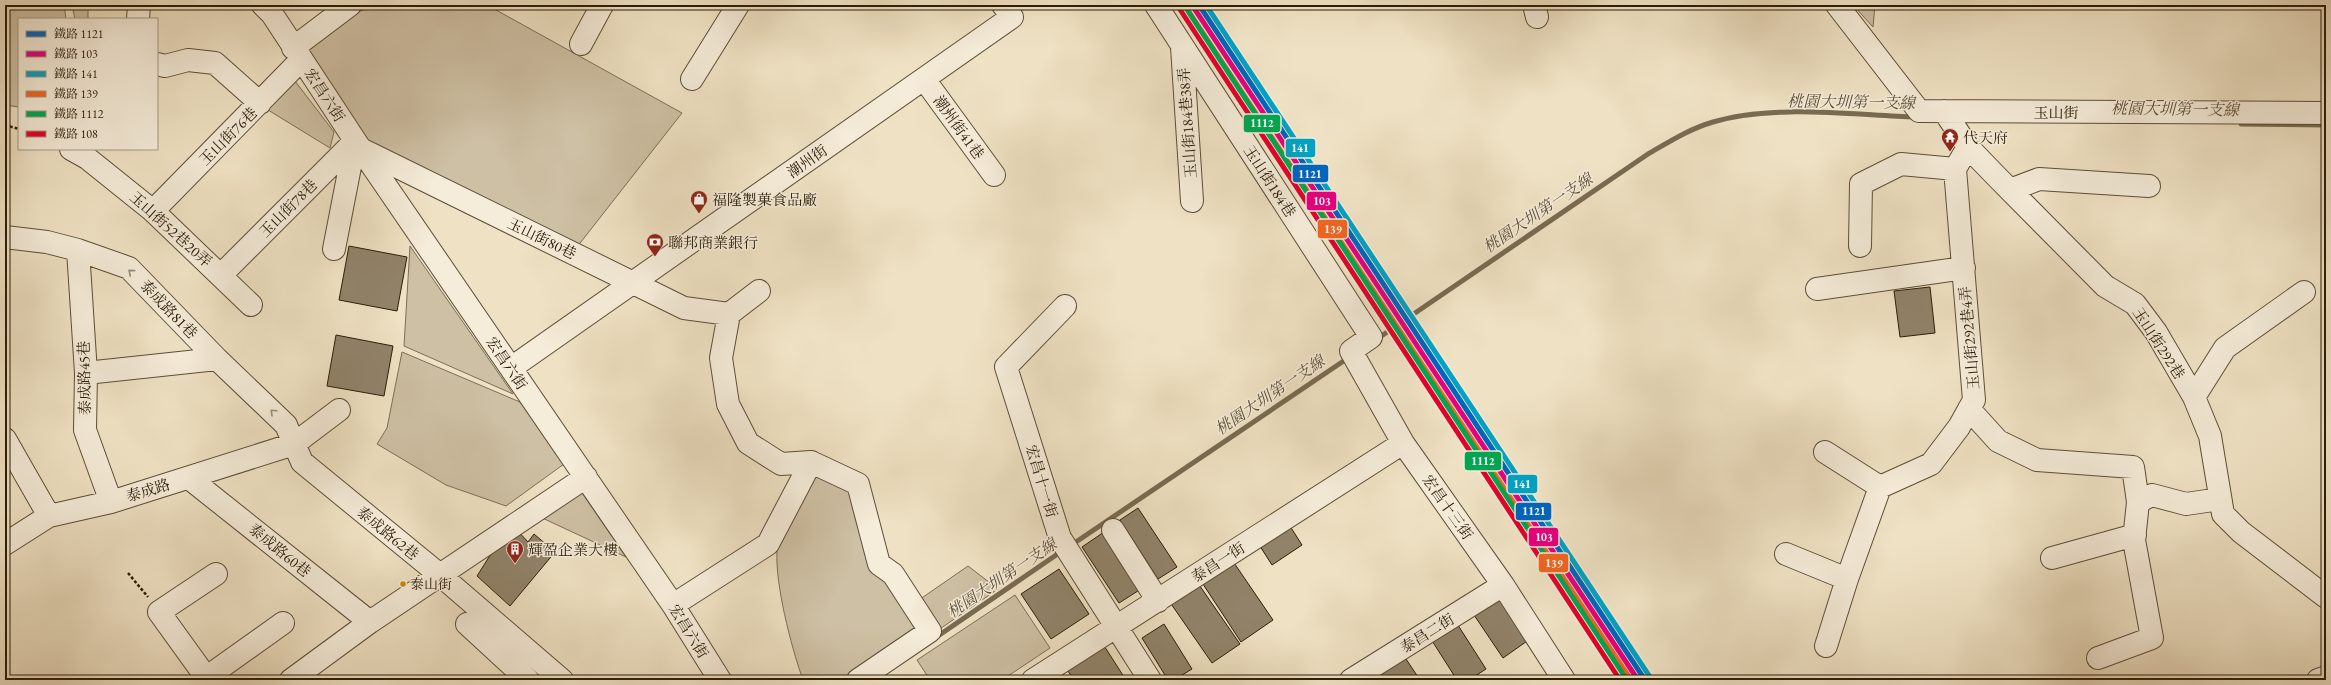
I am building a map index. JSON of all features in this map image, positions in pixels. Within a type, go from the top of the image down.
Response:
[{"type":"street","points":[[138,18],[139,5]]},
{"type":"street","points":[[263,5],[297,54],[350,5]]},
{"type":"street","points":[[581,44],[602,5]]},
{"type":"street","points":[[692,79],[738,5]]},
{"type":"street","name":"潮州街","points":[[511,368],[1012,17],[1002,5]]},
{"type":"street","name":"玉山街184巷","points":[[1156,5],[1371,337]]},
{"type":"street","name":"玉山街","points":[[1837,5],[1919,111],[2326,113]]},
{"type":"street","name":"玉山街184巷38弄","points":[[1182,45],[1192,201]]},
{"type":"street","name":"玉山街76巷","points":[[153,211],[260,103],[297,54]]},
{"type":"street","name":"宏昌六街","points":[[297,54],[673,605],[720,680]]},
{"type":"street","points":[[160,69],[188,60],[215,63],[260,103]]},
{"type":"street","name":"潮州街41巷","points":[[924,78],[994,175]]},
{"type":"street","name":"玉山街292巷","points":[[1944,112],[1967,146],[2105,286],[2135,304],[2156,332],[2194,397],[2210,436],[2220,499],[2224,514],[2241,532],[2326,597]]},
{"type":"street","points":[[334,248],[358,145]]},
{"type":"street","name":"玉山街78巷","points":[[221,274],[358,145]]},
{"type":"street","name":"玉山街80巷","points":[[358,145],[684,308],[729,314]]},
{"type":"street","points":[[1860,246],[1861,184],[1902,164],[1955,169],[1967,146]]},
{"type":"street","name":"玉山街52巷20弄","points":[[84,152],[153,211],[221,274],[251,305]]},
{"type":"street","name":"玉山街292巷4弄","points":[[1880,487],[1931,464],[1959,427],[1974,400],[1955,169]]},
{"type":"street","points":[[2010,190],[2039,179],[2149,186]]},
{"type":"street","name":"泰成路81巷","points":[[5,237],[47,242],[78,250],[129,268],[217,359],[286,424],[294,444]]},
{"type":"street","name":"泰成路45巷","points":[[78,250],[86,373],[85,430],[111,502]]},
{"type":"street","points":[[1817,289],[1964,268]]},
{"type":"street","points":[[759,291],[729,314],[721,358],[728,404],[748,443],[781,464],[811,462],[858,484],[879,564],[893,574],[930,631],[858,680]]},
{"type":"street","points":[[2194,397],[2225,348],[2304,292]]},
{"type":"street","name":"宏昌十一街","points":[[1065,306],[1006,367],[1067,548],[1150,680]]},
{"type":"street","name":"宏昌十三街","points":[[1371,337],[1354,355],[1403,443],[1503,585],[1564,680]]},
{"type":"street","points":[[86,373],[217,359]]},
{"type":"street","points":[[1969,409],[1998,441],[2038,460],[2133,467],[2138,502],[2135,535],[2152,638],[2098,658]]},
{"type":"street","name":"泰成路","points":[[5,544],[49,516],[111,502],[294,444],[339,410]]},
{"type":"street","points":[[5,439],[49,516]]},
{"type":"street","name":"泰昌一街","points":[[1041,678],[1117,627],[1403,443]]},
{"type":"street","name":"泰成路62巷","points":[[294,444],[302,462],[440,575],[548,675]]},
{"type":"street","points":[[1825,452],[1880,487],[1847,579],[1826,646]]},
{"type":"street","points":[[673,605],[768,544],[811,462]]},
{"type":"street","points":[[291,680],[370,622],[586,477]]},
{"type":"street","name":"泰成路60巷","points":[[189,478],[370,622]]},
{"type":"street","points":[[2138,502],[2152,494],[2186,504],[2220,499]]},
{"type":"street","points":[[1113,530],[1158,601]]},
{"type":"street","points":[[2052,558],[2135,535]]},
{"type":"street","points":[[1786,554],[1847,579]]},
{"type":"street","points":[[216,574],[159,612],[206,679],[283,623]]},
{"type":"street","name":"泰昌二街","points":[[1352,680],[1503,585]]},
{"type":"street","points":[[467,624],[528,680]]},
{"type":"street","points":[[2318,680],[2326,677]]},
{"type":"path","points":[[5,125],[18,129]]},
{"type":"path","points":[[128,572],[159,612]]},
{"type":"shaded area","points":[[5,5],[64,5],[66,18],[18,18],[18,107],[5,105]]},
{"type":"shaded area","points":[[72,5],[88,5],[88,18],[75,18]]},
{"type":"shaded area","points":[[381,5],[487,5],[682,113],[577,247],[367,145],[304,48],[357,12]]},
{"type":"shaded area","points":[[1853,5],[1875,5],[1873,27]]},
{"type":"shaded area","points":[[295,81],[334,132],[330,148],[268,110]]},
{"type":"shaded area","points":[[410,246],[513,394],[404,346]]},
{"type":"shaded area","points":[[402,352],[520,402],[564,464],[506,506],[446,485],[377,444],[387,428]]},
{"type":"shaded area","points":[[814,474],[854,493],[922,631],[849,680],[804,680],[793,649],[781,597],[777,565],[777,551],[782,536]]},
{"type":"shaded area","points":[[580,490],[626,557],[538,516]]},
{"type":"shaded area","points":[[968,566],[998,589],[934,633],[916,602]]},
{"type":"shaded area","points":[[1015,595],[1050,648],[1002,680],[930,680],[917,660]]},
{"type":"building","points":[[349,246],[407,257],[397,311],[339,300]]},
{"type":"building","points":[[1930,287],[1935,333],[1900,337],[1894,291]]},
{"type":"building","points":[[336,335],[393,346],[384,396],[327,386]]},
{"type":"building","points":[[1138,508],[1177,567],[1158,579],[1120,520]]},
{"type":"building","points":[[1288,523],[1302,545],[1272,565],[1258,543]]},
{"type":"building","name":"輝盈企業大樓","points":[[515,528],[528,542],[534,534],[555,552],[510,606],[477,576],[496,546]]},
{"type":"building","points":[[1104,532],[1141,589],[1119,603],[1082,547]]},
{"type":"building","points":[[1230,557],[1273,620],[1241,642],[1199,578]]},
{"type":"building","points":[[1059,569],[1089,614],[1051,639],[1021,594]]},
{"type":"building","points":[[1195,579],[1240,644],[1212,663],[1167,598]]},
{"type":"building","points":[[1499,594],[1530,639],[1503,658],[1472,612]]},
{"type":"building","points":[[1454,619],[1486,669],[1469,680],[1457,680],[1429,636]]},
{"type":"building","points":[[1164,624],[1192,669],[1174,680],[1168,680],[1142,638]]},
{"type":"building","points":[[1101,641],[1126,680],[1074,680],[1064,665]]},
{"type":"building","points":[[1402,653],[1420,680],[1381,680],[1375,672]]},
{"type":"waterway","name":"桃園大圳第一支線","points":[[1377,339],[1648,154],[1696,128],[1713,122],[1761,113],[1813,112],[1915,117]]},
{"type":"waterway","name":"桃園大圳第一支線","points":[[2241,124],[2326,125]]},
{"type":"waterway","name":"桃園大圳第一支線","points":[[1070,546],[1348,358]]},
{"type":"waterway","name":"桃園大圳第一支線","points":[[935,638],[1062,551]]},
{"type":"rail line","name":"1112","points":[[1184,5],[1627,680]]},
{"type":"rail line","name":"1121","points":[[1199,5],[1645,680]]},
{"type":"rail line","name":"141","points":[[1206,5],[1650,677]]},
{"type":"rail line","name":"108","points":[[1179,8],[1620,680]]},
{"type":"rail line","name":"103","points":[[1194,8],[1638,680]]},
{"type":"rail line","name":"139","points":[[1189,12],[1631,680]]},
{"type":"place","name":"代天府","points":[[1950,152]]},
{"type":"place","name":"福隆製菓食品廠","points":[[699,214]]},
{"type":"place","name":"聯邦商業銀行","points":[[655,257]]},
{"type":"place","name":"輝盈企業大樓","points":[[515,564]]},
{"type":"place","name":"泰山街","points":[[403,584]]}]
